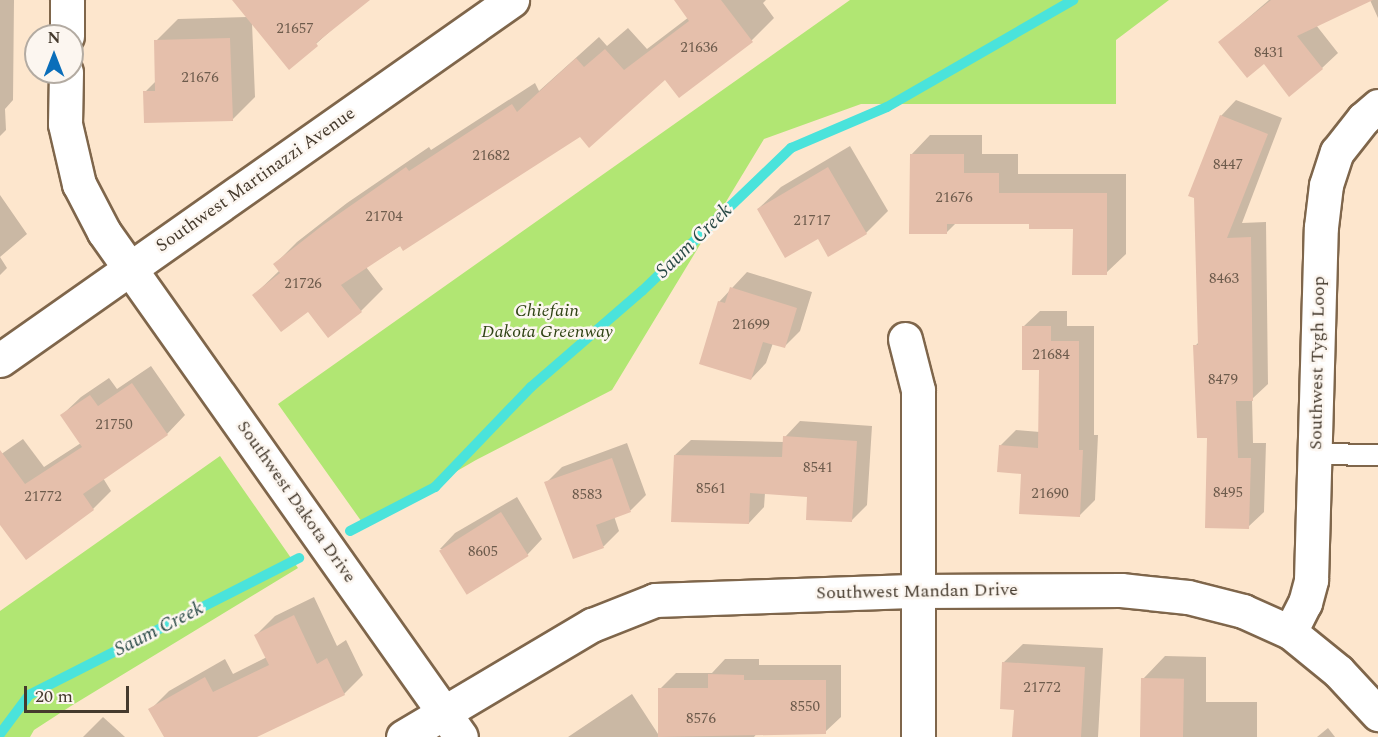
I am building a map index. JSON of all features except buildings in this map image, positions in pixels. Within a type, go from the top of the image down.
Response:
[{"type":"street","points":[[67,24],[68,0]]},
{"type":"street","name":"Southwest Martinazzi Avenue","points":[[0,360],[512,0]]},
{"type":"street","name":"Southwest Dakota Drive","points":[[66,84],[64,124],[79,184],[104,232],[453,725]]},
{"type":"street","name":"Southwest Tygh Loop","points":[[1290,632],[1305,603],[1311,580],[1317,454],[1321,227],[1326,185],[1337,152],[1363,119],[1378,106]]},
{"type":"street","points":[[905,339],[918,390],[918,737]]},
{"type":"street","name":"Southwest Mandan Drive","points":[[403,737],[453,725],[592,625],[655,600],[918,591],[1120,590],[1188,597],[1243,611],[1290,632],[1338,671],[1378,714]]},
{"type":"lane","points":[[1317,454],[1378,455]]},
{"type":"green space","name":"Chiefain Dakota Greenway","points":[[850,0],[1169,0],[1116,40],[1116,104],[861,104],[764,139],[612,390],[476,460],[364,525],[278,404]]},
{"type":"green space","points":[[220,456],[298,568],[71,706],[34,730],[30,737],[0,737],[0,611]]},
{"type":"waterway","name":"Saum Creek","points":[[350,531],[435,487],[531,387],[642,291],[791,148],[887,107],[1073,0]]},
{"type":"waterway","name":"Saum Creek","points":[[0,734],[29,695],[299,558]]}]
